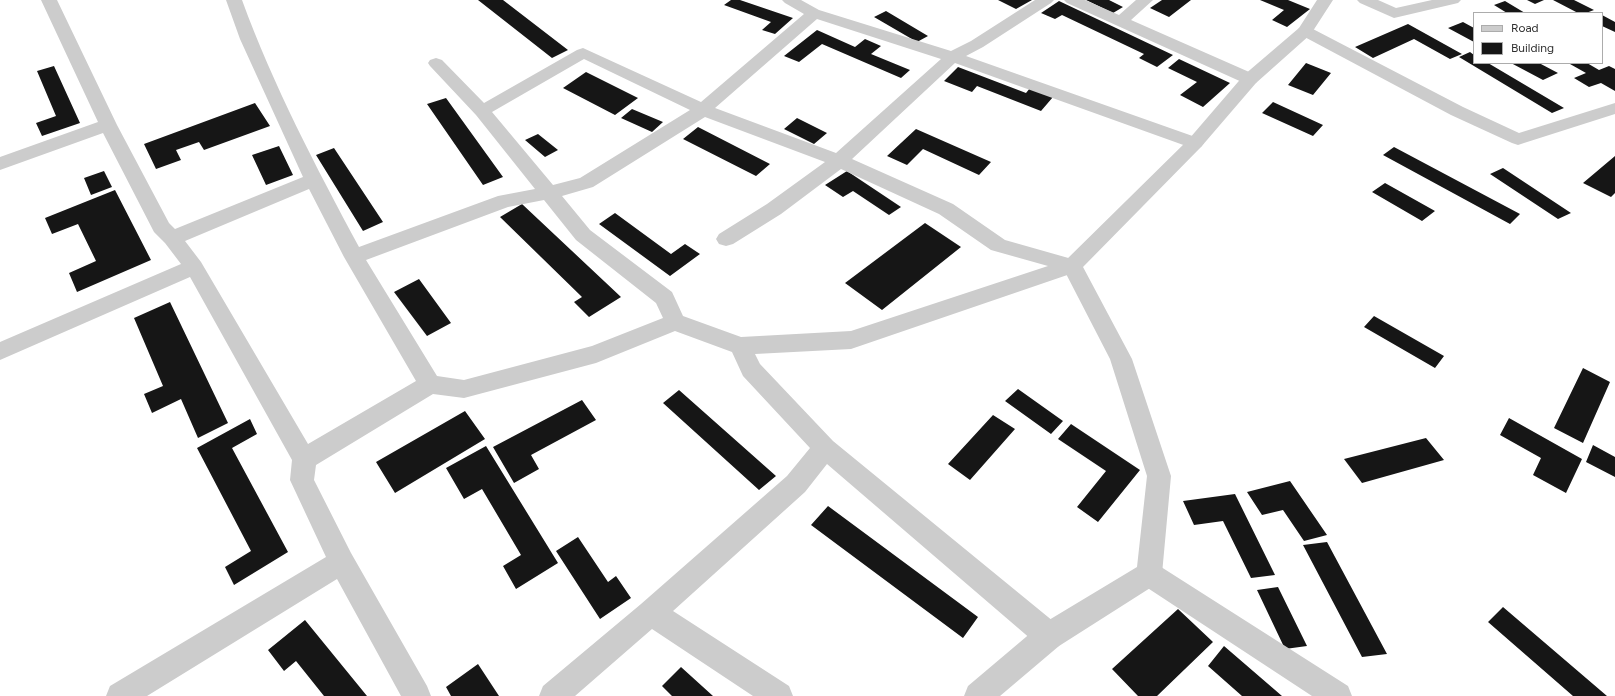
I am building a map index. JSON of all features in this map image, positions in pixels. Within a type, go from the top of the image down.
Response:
[{"type":"street","points":[[49,0],[108,125],[161,227],[172,238],[194,267],[304,459],[302,480],[342,562],[417,696]]},
{"type":"street","points":[[234,0],[248,39],[314,180],[354,257],[430,384]]},
{"type":"street","points":[[790,0],[814,13],[952,57],[1196,143]]},
{"type":"street","points":[[726,239],[774,209],[839,161],[952,57],[977,44],[1046,0]]},
{"type":"street","points":[[1072,0],[1250,79]]},
{"type":"street","points":[[1121,21],[1145,0]]},
{"type":"street","points":[[304,459],[430,384],[464,389],[596,354],[674,322],[740,346],[851,340],[1072,266],[1196,143],[1250,79],[1305,31],[1325,0]]},
{"type":"street","points":[[1365,0],[1394,13],[1453,0]]},
{"type":"street","points":[[354,257],[506,201],[549,193],[586,183],[703,110],[814,13]]},
{"type":"street","points":[[1305,31],[1457,111],[1518,139],[1615,108]]},
{"type":"street","points":[[482,111],[583,53],[703,110],[839,161],[946,209],[998,245],[1072,266],[1120,360],[1159,476],[1149,574]]},
{"type":"street","points":[[436,63],[482,111],[584,235],[665,298],[674,322]]},
{"type":"street","points":[[0,164],[108,125]]},
{"type":"street","points":[[172,238],[314,180]]},
{"type":"street","points":[[0,351],[194,267]]},
{"type":"street","points":[[740,346],[751,370],[825,448],[1049,636]]},
{"type":"street","points":[[553,696],[651,613],[796,484],[825,448]]},
{"type":"street","points":[[120,696],[342,562]]},
{"type":"street","points":[[978,696],[1049,636],[1149,574]]},
{"type":"street","points":[[1149,574],[1338,696]]},
{"type":"street","points":[[651,613],[779,696]]},
{"type":"building","points":[[478,0],[503,0],[568,50],[552,58]]},
{"type":"building","points":[[731,0],[740,0],[793,18],[775,34],[762,30],[771,22],[724,5]]},
{"type":"building","points":[[998,0],[1032,0],[1016,9]]},
{"type":"building","points":[[1086,0],[1109,0],[1123,7],[1113,13]]},
{"type":"building","points":[[1162,0],[1191,0],[1169,17],[1150,8]]},
{"type":"building","points":[[1260,0],[1288,0],[1310,9],[1287,27],[1272,20],[1284,10]]},
{"type":"building","points":[[1527,0],[1544,0],[1535,4]]},
{"type":"building","points":[[1553,0],[1574,0],[1594,10],[1589,12],[1576,12]]},
{"type":"building","points":[[1059,1],[1173,55],[1157,67],[1139,58],[1144,54],[1062,15],[1055,19],[1041,13]]},
{"type":"building","points":[[1505,1],[1523,12],[1505,12],[1494,5]]},
{"type":"building","points":[[886,11],[928,36],[917,42],[874,17]]},
{"type":"building","points":[[1603,16],[1615,22],[1615,32],[1603,26]]},
{"type":"building","points":[[1463,22],[1473,27],[1473,41],[1448,28]]},
{"type":"building","points":[[1408,24],[1462,54],[1450,59],[1414,39],[1373,58],[1355,47]]},
{"type":"building","points":[[817,30],[855,47],[865,39],[881,46],[871,54],[910,70],[901,78],[822,44],[799,62],[784,56]]},
{"type":"building","points":[[1470,52],[1473,54],[1473,64],[1490,64],[1564,108],[1552,113],[1459,57]]},
{"type":"building","points":[[1179,59],[1230,83],[1203,107],[1180,95],[1197,82],[1168,68]]},
{"type":"building","points":[[1306,63],[1331,73],[1313,95],[1288,85]]},
{"type":"building","points":[[1513,64],[1541,64],[1558,73],[1543,80]]},
{"type":"building","points":[[1570,64],[1589,64],[1599,70],[1609,66],[1615,69],[1615,91],[1601,83],[1589,87],[1574,78],[1586,73]]},
{"type":"building","points":[[54,66],[80,123],[42,136],[36,123],[56,116],[37,71]]},
{"type":"building","points":[[958,67],[1026,93],[1030,88],[1053,97],[1041,111],[977,86],[972,92],[944,81]]},
{"type":"building","points":[[586,72],[638,98],[615,115],[563,88]]},
{"type":"building","points":[[446,98],[503,177],[483,185],[427,104]]},
{"type":"building","points":[[1273,102],[1323,125],[1313,136],[1262,113]]},
{"type":"building","points":[[255,103],[270,126],[204,150],[199,142],[176,150],[181,160],[156,169],[144,144]]},
{"type":"building","points":[[632,109],[663,122],[652,132],[621,118]]},
{"type":"building","points":[[797,118],[827,133],[814,144],[784,129]]},
{"type":"building","points":[[698,127],[770,164],[756,176],[683,139]]},
{"type":"building","points":[[916,129],[991,162],[979,175],[923,149],[907,165],[887,156]]},
{"type":"building","points":[[538,134],[558,150],[545,157],[525,140]]},
{"type":"building","points":[[279,146],[293,175],[266,185],[252,155]]},
{"type":"building","points":[[1394,147],[1520,214],[1510,224],[1383,155]]},
{"type":"building","points":[[334,148],[383,222],[363,231],[316,155]]},
{"type":"building","points":[[1615,156],[1615,193],[1611,197],[1583,183]]},
{"type":"building","points":[[1503,168],[1571,213],[1558,219],[1490,174]]},
{"type":"building","points":[[104,171],[112,187],[91,195],[84,178]]},
{"type":"building","points":[[847,171],[901,207],[889,215],[853,191],[843,197],[825,185]]},
{"type":"building","points":[[1385,183],[1435,211],[1422,221],[1372,192]]},
{"type":"building","points":[[115,190],[151,260],[77,292],[69,273],[96,261],[78,224],[52,234],[45,218]]},
{"type":"building","points":[[522,204],[621,297],[589,317],[574,302],[582,297],[500,217]]},
{"type":"building","points":[[615,213],[671,254],[685,244],[700,254],[670,276],[599,224]]},
{"type":"building","points":[[925,223],[961,247],[882,310],[845,283]]},
{"type":"building","points":[[419,279],[451,323],[427,336],[394,292]]},
{"type":"building","points":[[170,302],[228,423],[198,438],[181,399],[152,413],[144,394],[163,386],[134,318]]},
{"type":"building","points":[[1374,316],[1444,356],[1435,368],[1364,327]]},
{"type":"building","points":[[1583,368],[1610,382],[1583,443],[1554,428]]},
{"type":"building","points":[[1018,389],[1063,421],[1051,434],[1005,401]]},
{"type":"building","points":[[679,390],[776,476],[759,490],[663,403]]},
{"type":"building","points":[[582,400],[596,420],[531,455],[539,469],[514,483],[493,447]]},
{"type":"building","points":[[465,411],[485,439],[395,493],[376,462]]},
{"type":"building","points":[[993,415],[1015,429],[970,480],[948,464]]},
{"type":"building","points":[[1509,418],[1582,459],[1566,493],[1533,475],[1541,458],[1500,435]]},
{"type":"building","points":[[250,419],[257,434],[232,448],[288,552],[234,585],[225,567],[251,551],[197,448]]},
{"type":"building","points":[[1071,424],[1140,470],[1098,522],[1077,507],[1106,471],[1058,439]]},
{"type":"building","points":[[1426,438],[1444,460],[1362,483],[1344,459]]},
{"type":"building","points":[[1593,445],[1615,457],[1615,477],[1586,462]]},
{"type":"building","points":[[486,446],[558,563],[516,589],[503,566],[521,555],[482,489],[464,499],[446,468]]},
{"type":"building","points":[[1290,481],[1327,535],[1304,541],[1283,510],[1262,515],[1247,492]]},
{"type":"building","points":[[1235,494],[1275,575],[1251,578],[1223,521],[1194,525],[1183,501]]},
{"type":"building","points":[[828,506],[978,617],[963,638],[811,525]]},
{"type":"building","points":[[578,537],[608,582],[616,576],[631,598],[600,619],[556,551]]},
{"type":"building","points":[[1327,542],[1387,654],[1362,657],[1303,545]]},
{"type":"building","points":[[1278,587],[1307,646],[1285,649],[1257,590]]},
{"type":"building","points":[[1503,607],[1607,696],[1573,696],[1488,622]]},
{"type":"building","points":[[1178,609],[1213,642],[1157,696],[1138,696],[1112,669]]},
{"type":"building","points":[[305,620],[367,696],[324,696],[296,661],[284,671],[268,650]]},
{"type":"building","points":[[1224,646],[1282,696],[1242,696],[1208,666]]},
{"type":"building","points":[[478,664],[499,696],[451,696],[446,687]]},
{"type":"building","points":[[681,667],[713,696],[672,696],[662,686]]}]
